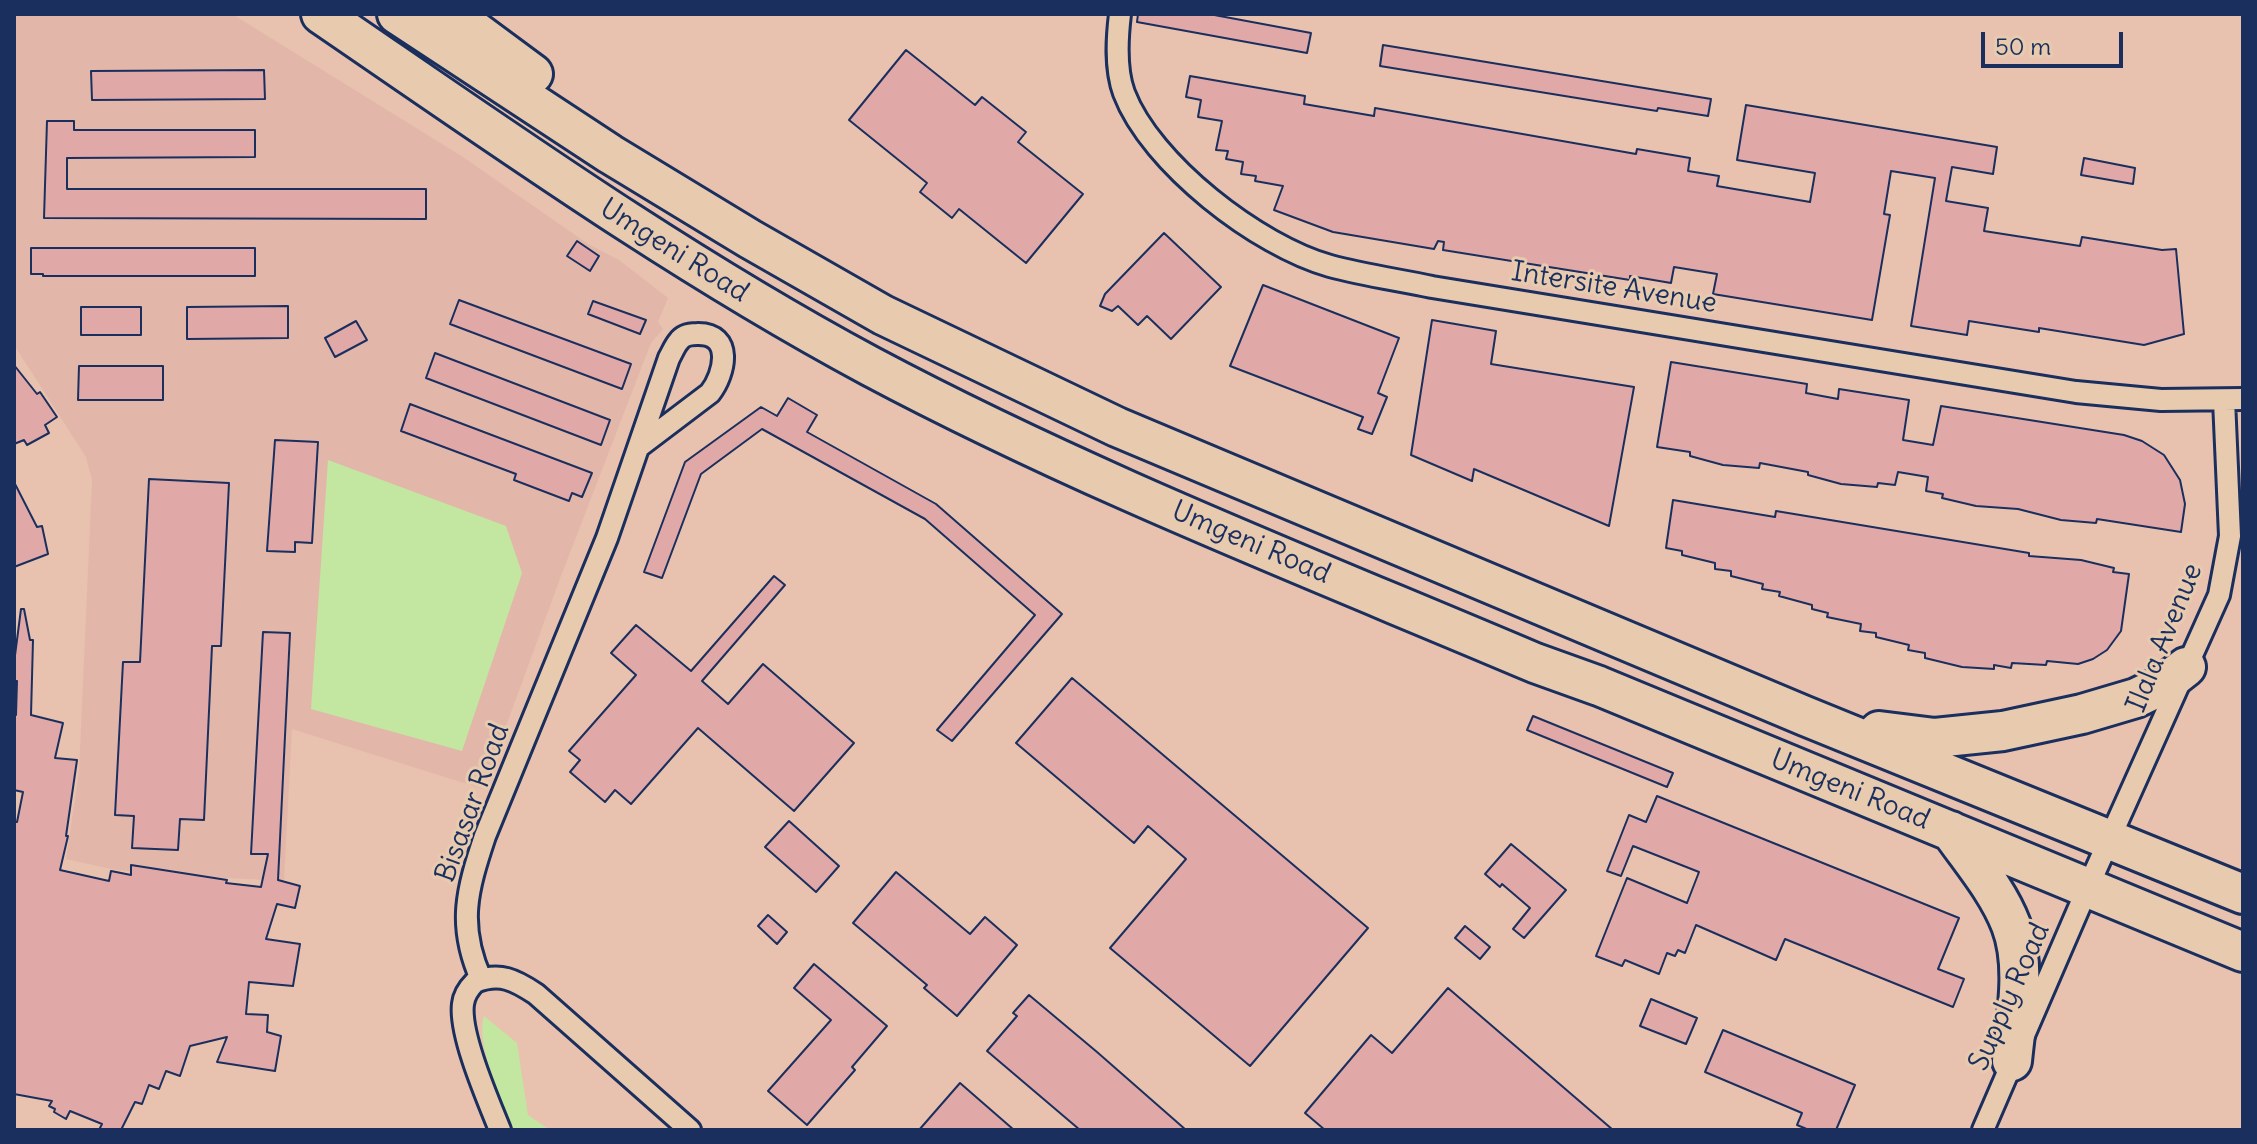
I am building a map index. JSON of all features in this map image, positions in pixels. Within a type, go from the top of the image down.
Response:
[{"type":"highway","name":"Umgeni Road","points":[[321,14],[610,212],[754,302],[911,387],[1121,488],[1535,663],[1599,686],[2243,952]]},
{"type":"highway","name":"Umgeni Road","points":[[397,14],[622,162],[869,308],[1117,427],[1805,716],[2243,894]]},
{"type":"highway","points":[[452,14],[550,87],[749,215],[921,332]]},
{"type":"highway","points":[[1805,716],[1903,736],[1968,736],[2067,717],[2136,698],[2163,685],[2186,667]]},
{"type":"highway","points":[[1951,831],[1985,879],[2012,926],[2018,959],[2012,1061]]},
{"type":"street","name":"Intersite Avenue","points":[[1120,14],[1118,59],[1123,92],[1139,123],[1175,167],[1236,218],[1279,244],[1328,266],[1448,290],[2076,392],[2161,400],[2233,400]]},
{"type":"street","name":"Bisasar Road","points":[[481,979],[470,955],[465,924],[469,885],[485,836],[607,538],[669,358],[678,341],[694,334],[715,339],[724,353],[724,364],[717,384],[710,393],[640,446]]},
{"type":"street","name":"Ilala Avenue","points":[[2088,887],[2219,595],[2230,536],[2233,400]]},
{"type":"street","name":"Supply Road","points":[[1983,1130],[2088,887]]},
{"type":"street","points":[[500,1130],[464,1020],[463,1004],[475,982],[502,976],[536,994],[690,1130]]},
{"type":"shaded area","points":[[14,14],[232,14],[463,157],[588,244],[619,260],[668,298],[658,322],[663,329],[651,343],[483,789],[292,729],[284,881],[151,874],[66,859],[79,772],[92,480],[86,457],[14,345]]},
{"type":"green space","points":[[328,460],[506,526],[522,573],[462,751],[311,709]]},
{"type":"green space","points":[[484,1016],[517,1043],[528,1115],[550,1130],[511,1130],[486,1057],[482,1028]]},
{"type":"building","points":[[1138,14],[1209,14],[1311,33],[1307,53],[1137,22]]},
{"type":"building","points":[[1383,45],[1711,99],[1708,116],[1658,108],[1657,111],[1380,66]]},
{"type":"building","points":[[906,50],[975,105],[982,97],[1026,132],[1018,142],[1083,194],[1026,263],[959,209],[952,218],[920,192],[927,183],[849,120]]},
{"type":"building","points":[[264,70],[265,99],[92,100],[91,71]]},
{"type":"building","points":[[1190,76],[1305,96],[1304,104],[1374,116],[1375,108],[1636,154],[1637,149],[1690,158],[1688,171],[1719,176],[1717,186],[1810,202],[1815,173],[1737,160],[1746,105],[1997,147],[1993,174],[1952,167],[1946,201],[1988,208],[1984,231],[2080,246],[2082,237],[2162,250],[2176,249],[2184,334],[2144,345],[2039,328],[2039,332],[1969,321],[1967,335],[1911,326],[1935,178],[1891,171],[1884,214],[1890,215],[1872,320],[1713,294],[1717,274],[1674,267],[1671,283],[1630,276],[1630,280],[1443,250],[1444,242],[1438,241],[1434,249],[1333,232],[1274,210],[1283,186],[1255,181],[1256,176],[1241,174],[1243,162],[1226,159],[1228,151],[1216,150],[1222,121],[1198,117],[1201,100],[1186,97]]},
{"type":"building","points":[[47,121],[74,121],[74,130],[255,130],[255,157],[67,158],[67,189],[426,189],[426,219],[44,218]]},
{"type":"building","points":[[2084,158],[2135,168],[2133,184],[2081,175]]},
{"type":"building","points":[[1164,233],[1221,287],[1171,339],[1147,316],[1138,325],[1118,306],[1112,311],[1100,306],[1105,294]]},
{"type":"building","points":[[577,241],[599,256],[590,271],[567,256]]},
{"type":"building","points":[[31,248],[255,248],[255,276],[43,276],[31,274]]},
{"type":"building","points":[[1263,285],[1399,338],[1378,393],[1387,397],[1372,434],[1358,429],[1363,417],[1230,366]]},
{"type":"building","points":[[459,300],[631,364],[622,389],[450,324]]},
{"type":"building","points":[[593,301],[646,320],[640,334],[588,314]]},
{"type":"building","points":[[288,306],[288,338],[187,339],[187,307]]},
{"type":"building","points":[[81,307],[141,307],[141,335],[81,335]]},
{"type":"building","points":[[1432,320],[1496,331],[1491,364],[1634,387],[1609,526],[1474,469],[1472,481],[1411,455]]},
{"type":"building","points":[[356,321],[367,340],[335,357],[325,338]]},
{"type":"building","points":[[435,353],[610,420],[601,445],[426,378]]},
{"type":"building","points":[[1671,362],[1807,384],[1806,393],[1838,399],[1839,389],[1909,400],[1903,440],[1933,445],[1941,406],[2124,435],[2142,441],[2164,455],[2180,480],[2185,504],[2181,532],[2097,519],[2096,523],[2061,520],[2018,509],[1976,506],[1926,491],[1928,477],[1898,472],[1895,485],[1841,484],[1808,475],[1808,472],[1760,463],[1759,468],[1723,465],[1690,456],[1690,452],[1657,447]]},
{"type":"building","points":[[14,365],[37,394],[40,392],[57,417],[45,425],[49,433],[27,445],[24,440],[14,444]]},
{"type":"building","points":[[79,366],[163,366],[163,400],[78,400]]},
{"type":"building","points":[[788,398],[817,415],[807,432],[936,504],[1062,614],[952,741],[937,730],[1035,615],[925,519],[762,429],[701,474],[662,578],[644,572],[685,462],[761,407],[777,416]]},
{"type":"building","points":[[410,404],[592,473],[582,497],[572,493],[569,501],[514,480],[516,474],[401,431]]},
{"type":"building","points":[[275,440],[318,442],[312,543],[295,542],[295,552],[267,551]]},
{"type":"building","points":[[149,479],[229,483],[221,646],[212,646],[204,820],[180,819],[178,850],[132,848],[134,816],[115,815],[123,662],[140,662]]},
{"type":"building","points":[[14,482],[37,527],[42,526],[48,554],[14,567]]},
{"type":"building","points":[[1673,500],[1775,517],[1776,511],[2029,553],[2029,556],[2081,560],[2114,568],[2113,572],[2129,574],[2121,631],[2107,650],[2078,664],[2047,661],[2046,665],[2012,663],[2011,668],[1994,665],[1994,669],[1962,667],[1925,658],[1925,653],[1908,650],[1909,645],[1876,637],[1876,633],[1860,631],[1861,624],[1827,617],[1828,613],[1812,609],[1812,605],[1779,596],[1780,592],[1762,589],[1763,584],[1731,576],[1731,571],[1715,569],[1715,563],[1666,548]]},
{"type":"building","points":[[774,576],[785,585],[702,681],[728,704],[763,664],[854,743],[794,811],[698,728],[631,804],[615,790],[605,802],[570,772],[580,760],[569,751],[636,675],[611,653],[636,625],[691,671]]},
{"type":"building","points":[[21,609],[24,609],[30,640],[33,640],[31,715],[63,723],[55,758],[77,760],[68,836],[60,870],[109,881],[111,871],[131,875],[131,865],[261,887],[268,854],[251,854],[263,632],[290,633],[278,880],[300,886],[295,908],[277,904],[266,939],[300,944],[293,986],[249,982],[246,1014],[268,1015],[267,1032],[281,1036],[275,1071],[217,1062],[227,1037],[190,1046],[180,1076],[166,1071],[159,1089],[149,1085],[142,1104],[135,1102],[121,1130],[99,1130],[102,1124],[70,1111],[66,1119],[49,1106],[52,1101],[14,1094],[14,822],[17,822],[23,792],[14,790],[17,681],[14,681],[14,663]]},
{"type":"building","points":[[1072,678],[1368,928],[1250,1066],[1110,948],[1186,859],[1148,826],[1134,843],[1016,743]]},
{"type":"building","points":[[1533,716],[1673,773],[1667,787],[1527,730]]},
{"type":"building","points":[[1657,796],[1959,918],[1938,969],[1964,979],[1953,1007],[1785,939],[1776,960],[1696,925],[1685,953],[1678,950],[1675,956],[1667,953],[1659,974],[1625,960],[1622,966],[1596,956],[1627,878],[1687,903],[1699,872],[1633,846],[1621,876],[1607,871],[1629,815],[1646,822]]},
{"type":"building","points":[[789,821],[839,866],[816,892],[765,847]]},
{"type":"building","points":[[1511,844],[1566,890],[1524,938],[1513,929],[1530,908],[1485,874]]},
{"type":"building","points":[[896,872],[970,934],[985,917],[1017,945],[957,1016],[924,988],[927,985],[853,923]]},
{"type":"building","points":[[768,915],[787,932],[777,944],[758,926]]},
{"type":"building","points":[[1465,926],[1490,947],[1480,959],[1455,938]]},
{"type":"building","points":[[814,964],[887,1026],[852,1067],[855,1070],[807,1125],[768,1091],[831,1020],[794,988]]},
{"type":"building","points":[[1448,988],[1613,1130],[1325,1130],[1305,1113],[1371,1035],[1392,1053]]},
{"type":"building","points":[[1029,995],[1186,1130],[1080,1130],[987,1051],[1017,1016],[1013,1013]]},
{"type":"building","points":[[1651,999],[1697,1018],[1686,1044],[1640,1026]]},
{"type":"building","points":[[1723,1030],[1855,1085],[1836,1130],[1809,1130],[1797,1125],[1802,1113],[1705,1072]]},
{"type":"building","points":[[960,1083],[1014,1130],[919,1130]]}]
